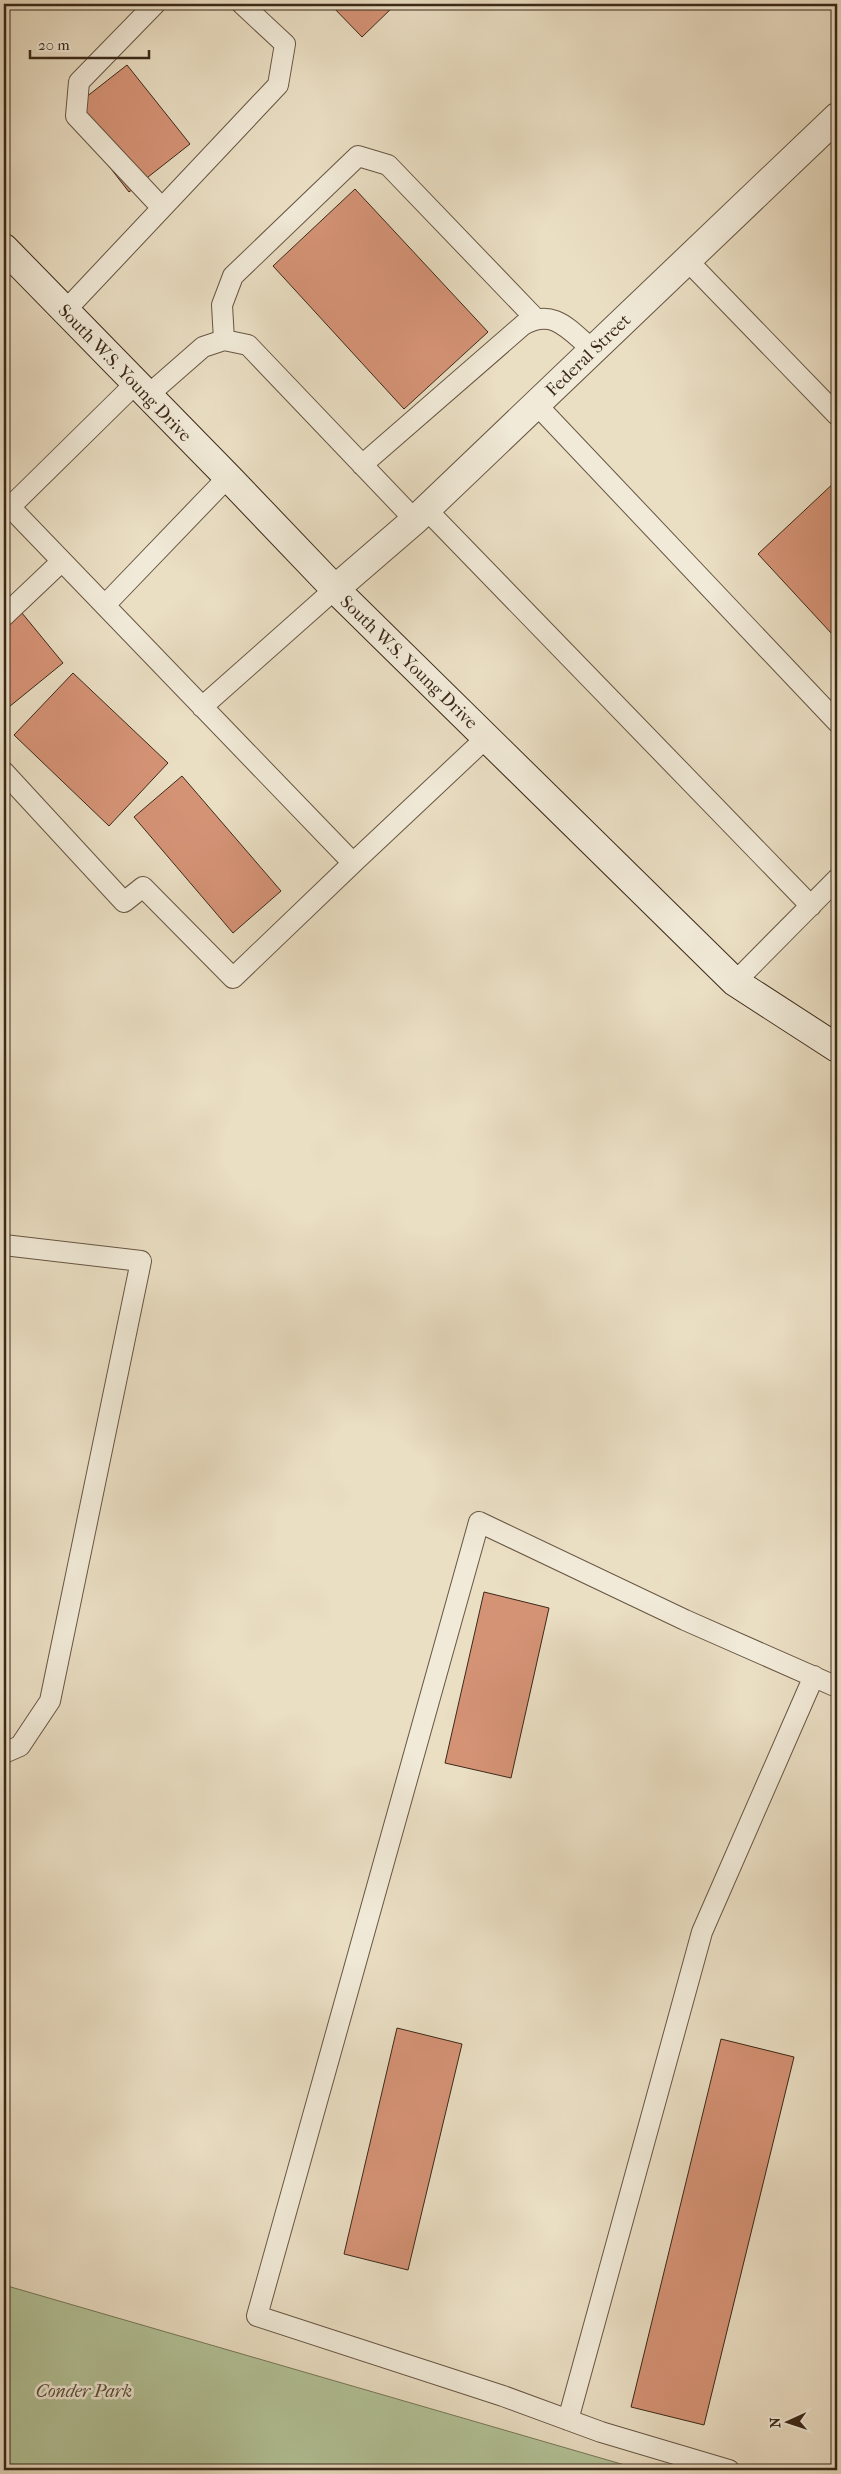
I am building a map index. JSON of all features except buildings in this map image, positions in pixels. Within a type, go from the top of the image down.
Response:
[{"type":"main road","name":"Federal Street","points":[[334,589],[420,515],[837,117]]},
{"type":"main road","name":"South W.S. Young Drive","points":[[4,248],[228,477],[334,589],[735,982],[837,1048]]},
{"type":"lane","points":[[155,4],[79,82],[76,116],[162,208]]},
{"type":"lane","points":[[65,311],[278,86],[286,44],[242,4]]},
{"type":"lane","points":[[224,340],[222,305],[233,276],[358,156],[388,165],[535,318]]},
{"type":"lane","points":[[687,260],[837,415]]},
{"type":"lane","points":[[362,465],[523,325],[535,318],[546,317],[561,323],[593,350]]},
{"type":"lane","points":[[353,863],[10,507],[141,390],[203,346],[224,340],[248,345],[362,465],[420,515],[811,906]]},
{"type":"lane","points":[[536,404],[837,722]]},
{"type":"lane","points":[[105,605],[228,477]]},
{"type":"lane","points":[[4,616],[62,561]]},
{"type":"lane","points":[[202,707],[334,589]]},
{"type":"lane","points":[[4,772],[124,902],[143,887],[233,978],[486,738]]},
{"type":"lane","points":[[735,982],[837,879]]},
{"type":"lane","points":[[4,1245],[141,1261],[50,1701],[20,1746],[4,1753]]},
{"type":"lane","points":[[728,2470],[601,2432],[503,2396],[257,2316],[479,1522],[685,1620],[837,1686]]},
{"type":"lane","points":[[568,2420],[702,1932],[814,1676]]},
{"type":"green space","name":"Conder Park","points":[[4,2285],[642,2470],[4,2470]]}]
